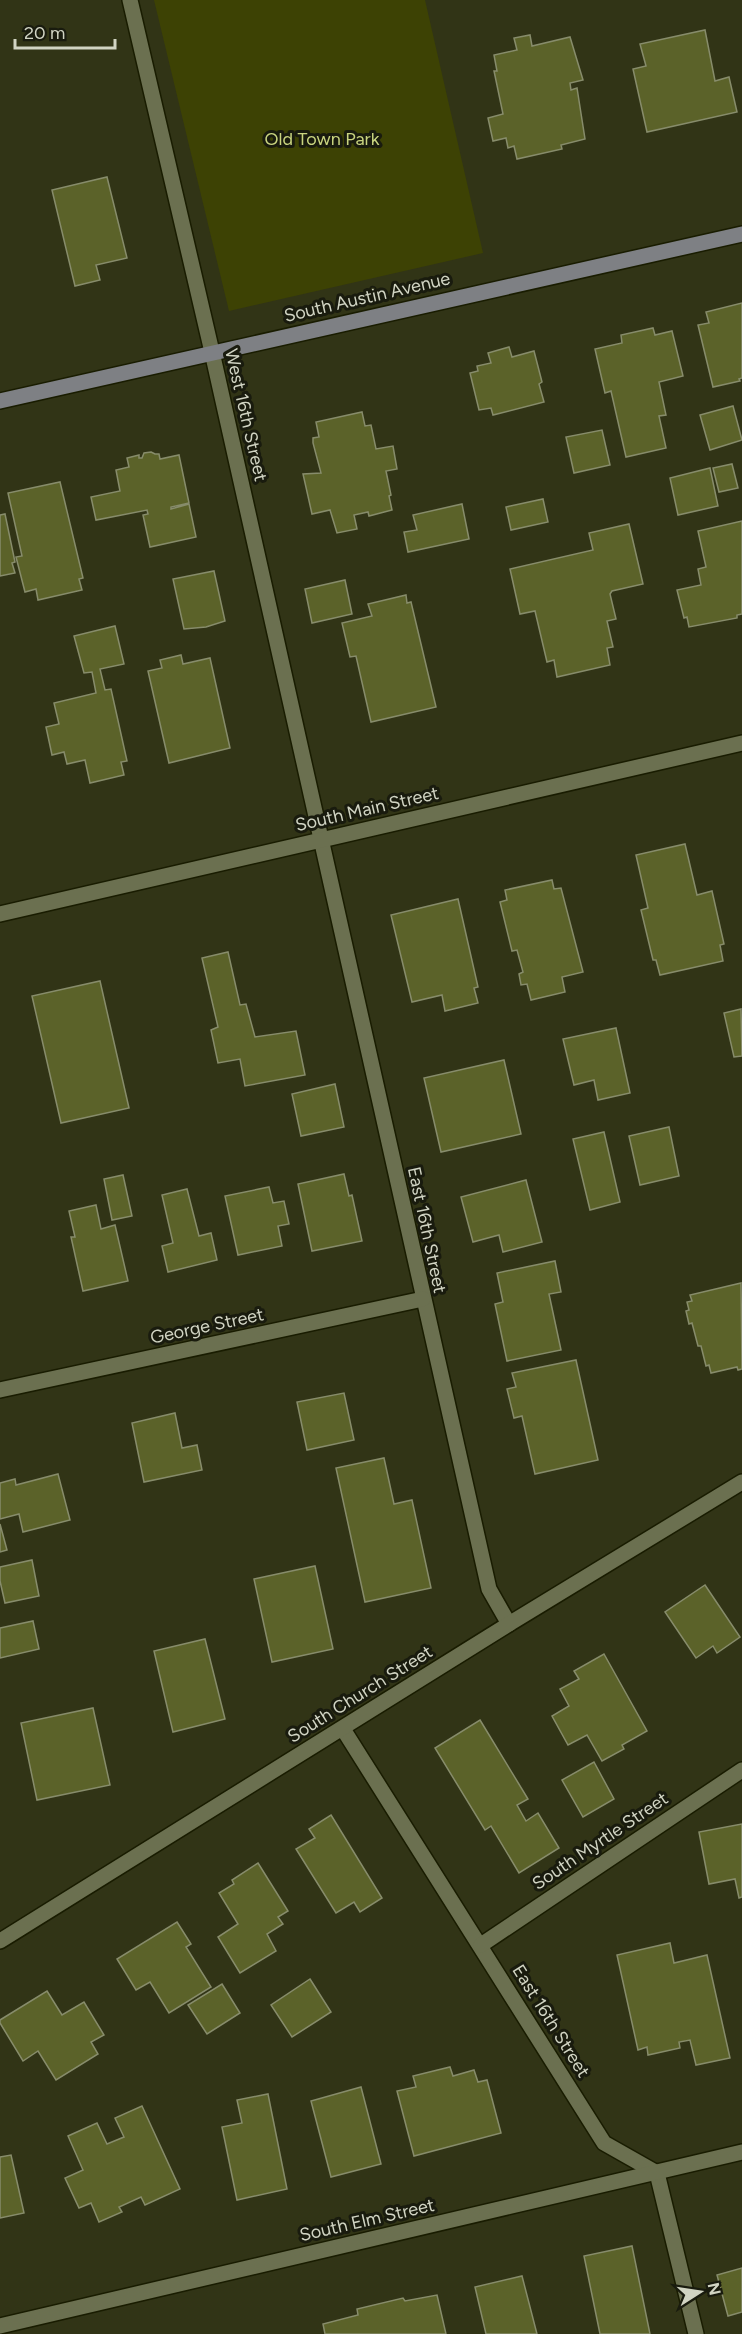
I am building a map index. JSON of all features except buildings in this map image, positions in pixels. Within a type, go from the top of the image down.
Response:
[{"type":"main road","name":"South Austin Avenue","points":[[0,401],[742,234]]},
{"type":"street","name":"West 16th Street","points":[[130,0],[212,352],[321,840]]},
{"type":"street","name":"South Main Street","points":[[0,914],[742,743]]},
{"type":"street","name":"East 16th Street","points":[[321,840],[489,1589],[509,1624]]},
{"type":"street","name":"George Street","points":[[0,1390],[423,1299]]},
{"type":"street","name":"South Church Street","points":[[1,1936],[343,1729],[509,1624],[741,1485]]},
{"type":"street","name":"East 16th Street","points":[[343,1729],[481,1945],[604,2144],[657,2173]]},
{"type":"street","name":"South Myrtle Street","points":[[481,1945],[742,1770]]},
{"type":"street","name":"South Elm Street","points":[[0,2326],[742,2152]]},
{"type":"street","points":[[657,2173],[696,2334]]},
{"type":"green space","name":"Old Town Park","points":[[154,0],[425,0],[483,253],[229,311]]}]
